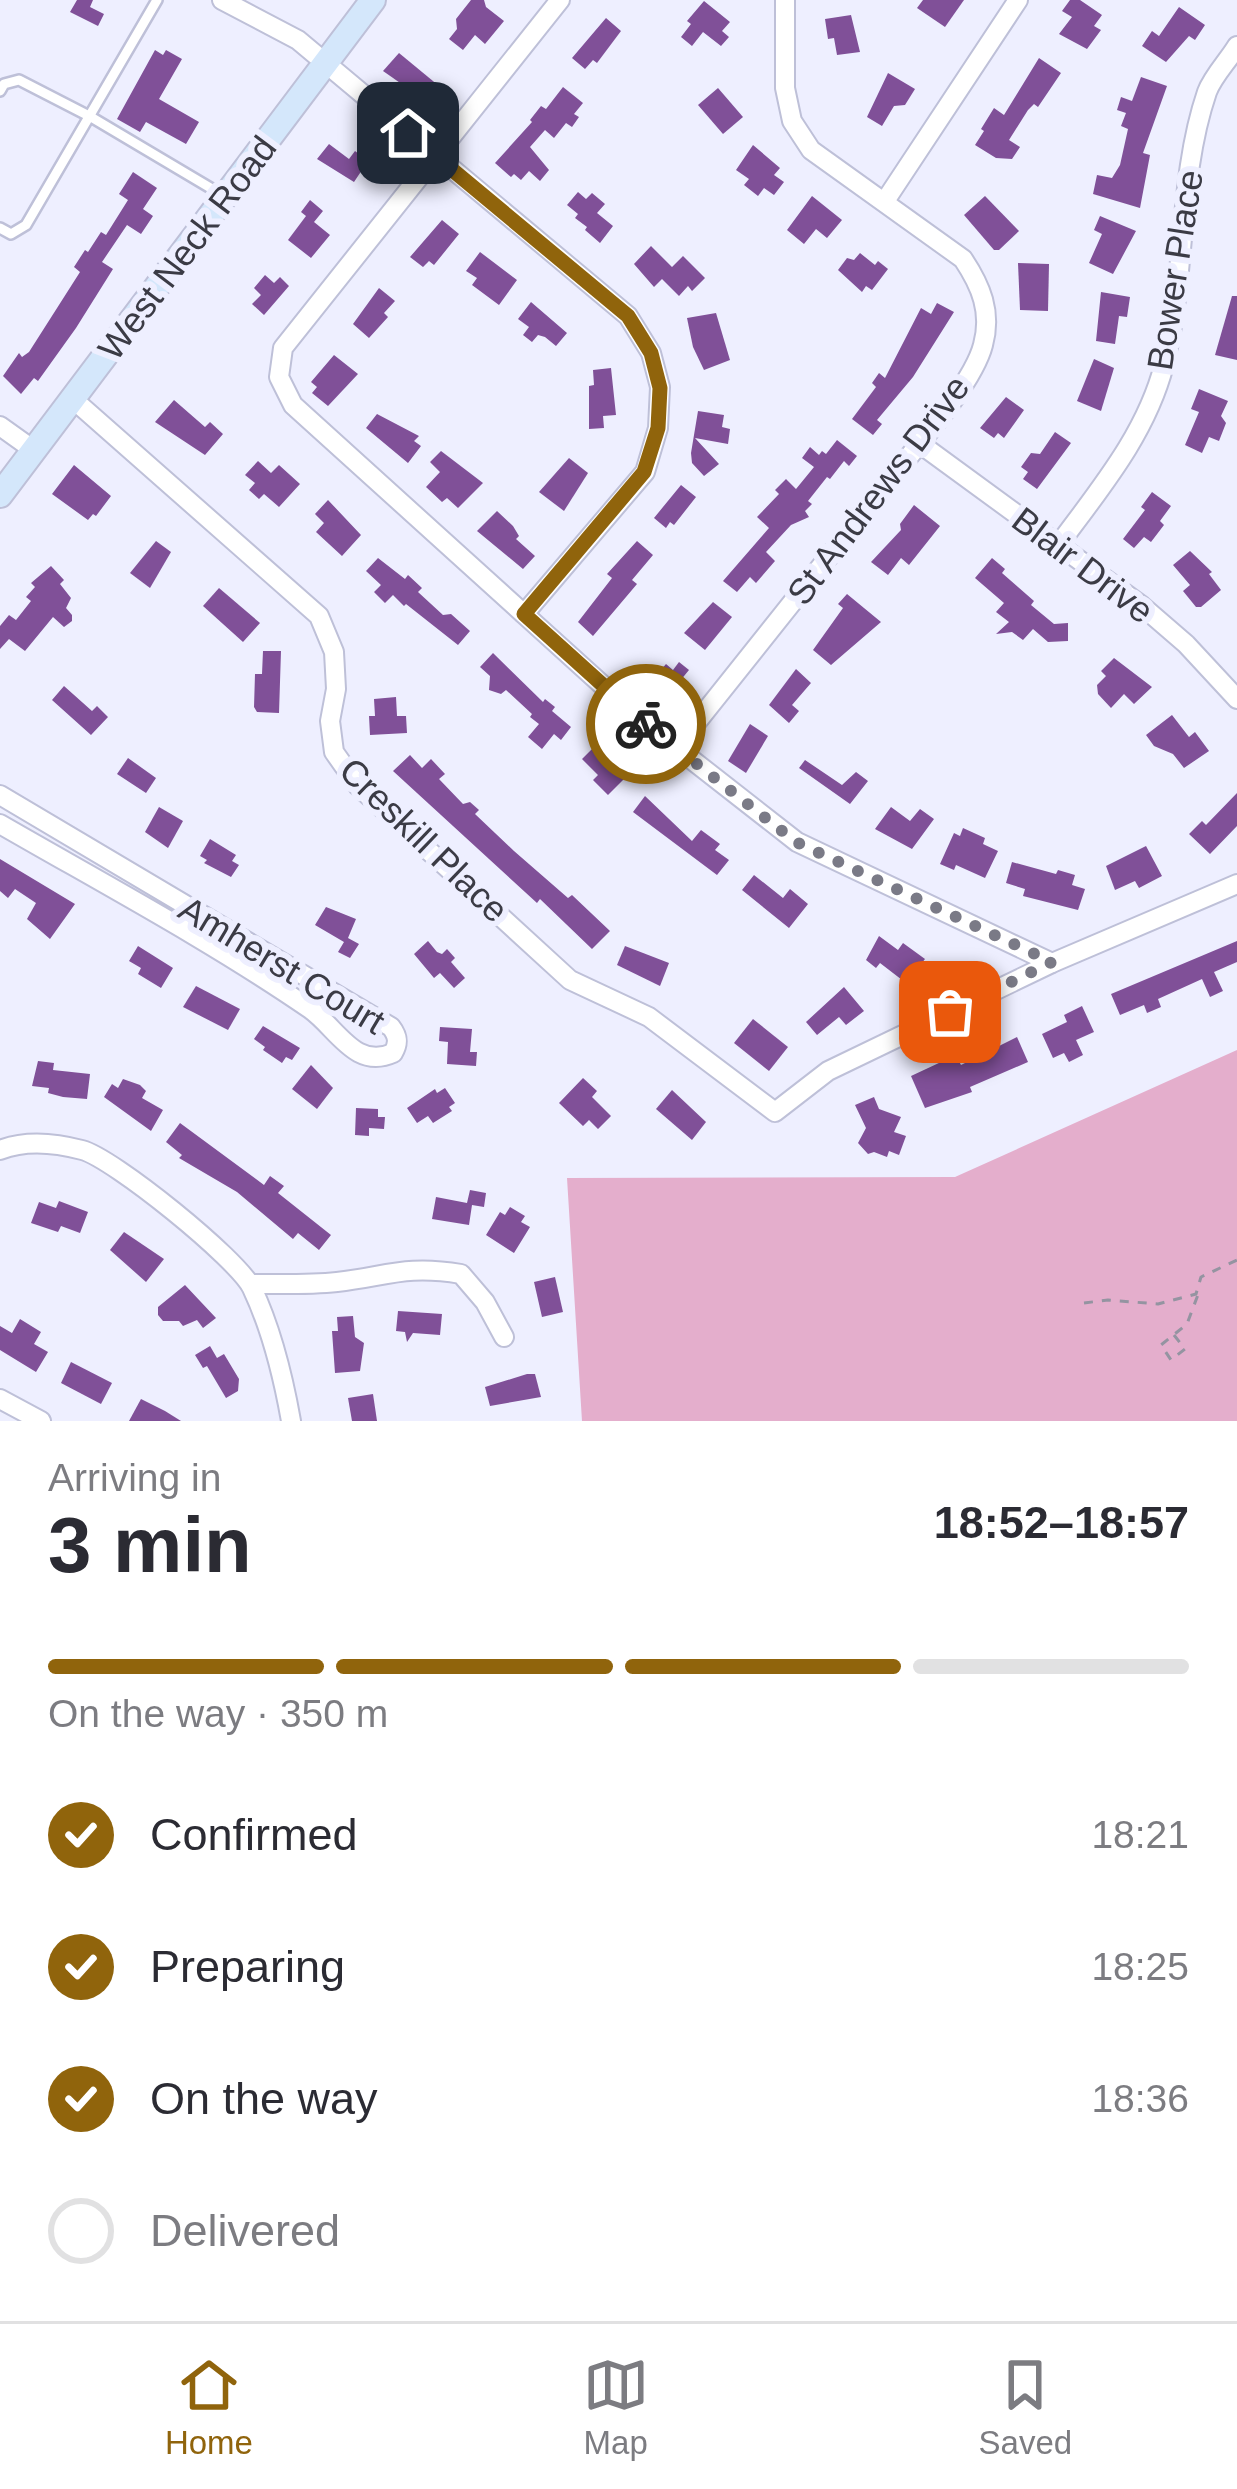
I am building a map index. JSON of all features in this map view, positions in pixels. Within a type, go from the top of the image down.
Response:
[{"type":"street","points":[[222,0],[298,40],[628,316],[651,353],[660,388],[658,428],[644,472],[524,614]]},
{"type":"street","name":"West Neck Road","points":[[0,496],[374,0]]},
{"type":"street","points":[[560,0],[283,348],[279,377],[293,405],[641,720],[796,842],[1052,962],[1237,884]]},
{"type":"street","name":"St Andrews Drive","points":[[677,747],[919,443],[970,373],[983,346],[987,310],[980,284],[963,259],[811,150],[792,122],[785,88],[785,0]]},
{"type":"street","points":[[885,201],[1018,0]]},
{"type":"street","name":"Bower Place","points":[[1057,547],[1114,470],[1154,397],[1170,332],[1192,151],[1209,88],[1237,46]]},
{"type":"street","name":"Creskill Place","points":[[74,400],[320,616],[334,652],[336,689],[330,721],[334,752],[358,786],[570,980],[649,1017],[775,1112],[828,1071],[1052,962]]},
{"type":"street","points":[[0,426],[34,451]]},
{"type":"street","name":"Blair Drive","points":[[919,443],[1142,606],[1186,644],[1237,699]]},
{"type":"street","name":"Amherst Court","points":[[0,795],[391,1027],[397,1039],[393,1053],[369,1058],[354,1051],[314,1011],[0,824]]},
{"type":"street","points":[[0,1150],[45,1143],[87,1150],[203,1236],[250,1284],[282,1371],[291,1421]]},
{"type":"street","points":[[250,1284],[341,1282],[424,1268],[461,1274],[485,1302],[504,1337]]},
{"type":"street","points":[[0,1399],[41,1421]]},
{"type":"lane","points":[[0,228],[11,234],[26,225],[157,0]]},
{"type":"lane","points":[[0,91],[4,84],[19,80],[226,197]]},
{"type":"path","points":[[1174,1335],[1186,1324],[1201,1277],[1237,1260]]},
{"type":"path","points":[[1084,1303],[1159,1304],[1199,1291]]},
{"type":"shaded area","points":[[1237,1050],[1237,1421],[582,1421],[567,1178],[955,1177]]},
{"type":"building","points":[[77,0],[93,0],[90,7],[104,14],[98,26],[70,12]]},
{"type":"building","points":[[471,0],[484,0],[504,21],[485,44],[475,35],[463,50],[449,39],[457,29],[456,19]]},
{"type":"building","points":[[923,0],[964,0],[945,27],[917,8]]},
{"type":"building","points":[[1070,0],[1080,0],[1102,15],[1094,26],[1101,30],[1087,49],[1059,34],[1072,17],[1062,11]]},
{"type":"building","points":[[704,1],[730,22],[722,31],[729,37],[721,46],[703,32],[692,46],[681,37]]},
{"type":"building","points":[[1179,7],[1205,25],[1195,40],[1189,36],[1166,62],[1142,46],[1152,31],[1159,36]]},
{"type":"building","points":[[851,15],[860,52],[837,55],[825,19]]},
{"type":"building","points":[[606,18],[621,31],[597,63],[593,60],[585,69],[572,58]]},
{"type":"building","points":[[155,50],[182,59],[159,99],[199,122],[186,144],[146,122],[140,132],[117,119]]},
{"type":"building","points":[[399,53],[439,86],[426,101],[383,71]]},
{"type":"building","points":[[1039,58],[1061,73],[1009,140],[1020,147],[1012,159],[996,158],[975,145],[981,129],[994,108],[1004,115]]},
{"type":"building","points":[[888,73],[915,89],[905,105],[894,106],[882,126],[867,117]]},
{"type":"building","points":[[1141,77],[1167,86],[1143,153],[1150,155],[1140,208],[1093,194],[1097,175],[1112,178],[1120,165],[1128,129],[1121,126],[1126,113],[1117,110],[1121,97],[1132,101]]},
{"type":"building","points":[[563,87],[583,103],[574,114],[579,117],[572,127],[566,123],[554,138],[545,130],[530,147],[549,170],[540,181],[529,171],[521,180],[514,174],[511,177],[495,163],[541,106],[546,109]]},
{"type":"building","points":[[718,88],[743,117],[723,134],[698,105]]},
{"type":"building","points":[[329,144],[349,159],[355,151],[368,161],[354,182],[317,159]]},
{"type":"building","points":[[753,145],[780,168],[774,175],[784,182],[774,195],[764,188],[758,196],[744,185],[749,179],[736,170]]},
{"type":"building","points":[[133,172],[157,188],[143,209],[153,216],[141,234],[127,225],[102,262],[113,269],[76,328],[38,381],[34,378],[21,394],[3,376],[19,353],[22,357],[29,352],[80,272],[74,267],[85,250],[101,232],[106,235],[128,200],[119,194]]},
{"type":"building","points":[[578,192],[586,199],[592,193],[605,204],[597,213],[613,226],[600,243],[567,205]]},
{"type":"building","points":[[812,196],[842,220],[827,238],[816,229],[804,244],[787,230]]},
{"type":"building","points":[[985,196],[1019,231],[999,250],[964,215]]},
{"type":"building","points":[[310,200],[323,211],[314,222],[330,235],[311,258],[288,240],[306,216],[301,212]]},
{"type":"building","points":[[1100,216],[1136,231],[1113,274],[1089,263],[1102,234],[1094,230]]},
{"type":"building","points":[[442,220],[459,234],[434,265],[429,261],[423,267],[410,257]]},
{"type":"building","points":[[651,246],[672,267],[683,256],[705,278],[679,296],[662,279],[654,287],[634,264]]},
{"type":"building","points":[[480,252],[517,280],[499,305],[472,285],[477,278],[466,271]]},
{"type":"building","points":[[860,253],[888,269],[872,290],[866,286],[862,292],[838,270],[847,258],[854,260]]},
{"type":"building","points":[[1018,263],[1049,264],[1048,311],[1020,310]]},
{"type":"building","points":[[265,275],[274,283],[280,277],[289,286],[264,315],[252,304],[261,295],[254,288]]},
{"type":"building","points":[[379,288],[395,301],[369,338],[353,324]]},
{"type":"building","points":[[1101,292],[1130,297],[1127,317],[1119,316],[1115,344],[1096,341]]},
{"type":"building","points":[[1232,296],[1237,296],[1237,360],[1215,355]]},
{"type":"building","points":[[531,302],[567,333],[556,346],[545,337],[538,335],[532,342],[523,335],[529,327],[518,319]]},
{"type":"building","points":[[937,303],[954,312],[913,377],[877,420],[882,424],[873,435],[852,419],[876,387],[872,383],[879,373],[885,378],[921,308],[931,314]]},
{"type":"building","points":[[716,313],[730,360],[704,370],[687,318]]},
{"type":"building","points":[[334,355],[358,374],[328,406],[312,393],[317,387],[311,382]]},
{"type":"building","points":[[1094,359],[1114,368],[1101,411],[1077,401]]},
{"type":"building","points":[[611,368],[616,415],[603,416],[604,428],[589,429],[593,370]]},
{"type":"building","points":[[1199,389],[1228,401],[1219,441],[1209,437],[1202,453],[1185,445],[1199,412],[1191,409]]},
{"type":"building","points":[[1006,397],[1024,410],[1004,438],[998,433],[994,438],[980,428]]},
{"type":"building","points":[[174,400],[205,427],[210,422],[223,434],[205,455],[155,422]]},
{"type":"building","points":[[698,411],[724,415],[722,427],[730,429],[728,444],[695,438],[719,464],[704,476],[692,463],[691,453]]},
{"type":"building","points":[[377,414],[419,436],[414,441],[421,446],[408,463],[366,428]]},
{"type":"building","points":[[1055,432],[1071,443],[1037,489],[1023,479],[1028,472],[1021,467],[1031,453],[1040,454]]},
{"type":"building","points":[[837,440],[857,456],[849,466],[844,461],[827,477],[808,501],[812,504],[805,511],[809,517],[791,525],[766,552],[775,561],[756,583],[750,577],[737,592],[723,581],[769,528],[757,517],[786,479],[796,489],[814,467],[802,458],[810,447],[819,455],[826,454]]},
{"type":"building","points":[[441,451],[483,483],[458,508],[447,498],[442,502],[426,487],[440,472],[430,462]]},
{"type":"building","points":[[569,458],[588,473],[564,511],[539,492]]},
{"type":"building","points":[[258,461],[271,473],[279,465],[300,484],[279,507],[264,494],[259,499],[249,490],[255,483],[245,475]]},
{"type":"building","points":[[74,465],[111,496],[88,520],[52,494]]},
{"type":"building","points":[[681,485],[696,497],[674,525],[670,522],[666,528],[654,518]]},
{"type":"building","points":[[1152,492],[1171,506],[1151,542],[1144,537],[1134,548],[1123,539]]},
{"type":"building","points":[[328,500],[361,535],[342,556],[316,532],[324,523],[315,514]]},
{"type":"building","points":[[914,505],[940,526],[909,565],[901,558],[888,575],[871,562],[901,530],[900,524]]},
{"type":"building","points":[[497,511],[535,556],[523,569],[477,531]]},
{"type":"building","points":[[156,541],[171,552],[150,588],[130,573]]},
{"type":"building","points":[[637,541],[653,555],[632,580],[637,584],[593,636],[578,622],[612,578],[607,574]]},
{"type":"building","points":[[1190,551],[1212,572],[1221,590],[1201,607],[1183,591],[1190,585],[1173,565]]},
{"type":"building","points":[[378,558],[405,579],[408,575],[422,588],[418,592],[443,615],[451,614],[470,631],[458,645],[393,595],[385,603],[374,592],[381,585],[366,571]]},
{"type":"building","points":[[992,558],[1034,601],[1031,605],[1054,624],[1068,623],[1068,641],[1048,642],[1033,629],[1023,640],[1012,632],[996,634],[1009,622],[996,612],[1004,603],[975,578]]},
{"type":"building","points":[[51,566],[64,580],[60,584],[71,598],[66,608],[72,621],[64,627],[53,617],[25,651],[9,639],[0,649],[0,626],[9,615],[16,620],[31,601],[26,597],[35,587],[31,583]]},
{"type":"building","points":[[219,588],[260,623],[243,642],[203,606]]},
{"type":"building","points":[[847,594],[881,622],[831,665],[813,650],[843,608],[838,604]]},
{"type":"building","points":[[713,602],[732,617],[705,650],[684,633]]},
{"type":"building","points":[[263,651],[281,651],[279,713],[257,712],[254,707],[255,674],[262,674]]},
{"type":"building","points":[[493,653],[571,727],[561,740],[554,734],[542,749],[528,737],[539,724],[532,714],[506,690],[501,694],[489,690],[490,676],[480,667]]},
{"type":"building","points":[[1114,658],[1152,687],[1134,704],[1124,694],[1111,708],[1098,694],[1097,685],[1106,676],[1101,671]]},
{"type":"building","points":[[679,662],[689,670],[670,693],[660,685],[649,699],[637,688],[656,667],[660,671],[666,664],[673,670]]},
{"type":"building","points":[[796,669],[811,683],[792,705],[799,711],[789,723],[769,705]]},
{"type":"building","points":[[64,686],[92,711],[97,706],[108,717],[91,735],[52,700]]},
{"type":"building","points":[[396,697],[397,716],[406,716],[407,733],[370,735],[374,699]]},
{"type":"building","points":[[1172,715],[1189,737],[1195,732],[1209,751],[1184,768],[1146,735]]},
{"type":"building","points":[[750,724],[768,736],[746,773],[728,761]]},
{"type":"building","points":[[597,744],[626,777],[608,795],[593,780],[598,775],[582,759]]},
{"type":"building","points":[[410,755],[422,768],[431,759],[445,774],[439,779],[463,804],[470,802],[479,810],[475,814],[514,851],[610,931],[592,949],[540,899],[537,903],[393,771]]},
{"type":"building","points":[[128,758],[156,778],[146,793],[117,774]]},
{"type":"building","points":[[805,760],[842,785],[856,772],[868,781],[850,804],[799,768]]},
{"type":"building","points":[[1237,793],[1237,826],[1210,854],[1189,834],[1202,821],[1206,825]]},
{"type":"building","points":[[645,796],[692,841],[701,830],[720,844],[715,850],[729,860],[717,875],[633,812]]},
{"type":"building","points":[[159,807],[183,821],[168,848],[145,832]]},
{"type":"building","points":[[891,807],[910,821],[920,809],[934,819],[912,849],[875,829]]},
{"type":"building","points":[[963,828],[985,838],[983,844],[998,851],[985,878],[956,865],[954,870],[940,864],[954,833],[960,836]]},
{"type":"building","points":[[210,839],[236,855],[232,861],[239,865],[231,877],[200,856]]},
{"type":"building","points":[[1146,846],[1162,876],[1139,888],[1135,881],[1115,890],[1106,866]]},
{"type":"building","points":[[0,859],[75,904],[50,939],[27,919],[36,903],[15,889],[8,898],[0,891]]},
{"type":"building","points":[[1012,862],[1075,875],[1072,885],[1085,889],[1078,910],[1023,896],[1025,889],[1006,883]]},
{"type":"building","points":[[754,875],[783,898],[790,889],[808,904],[789,928],[742,890]]},
{"type":"building","points":[[326,907],[356,919],[348,938],[359,944],[350,958],[338,952],[344,942],[315,925]]},
{"type":"building","points":[[879,936],[898,950],[903,943],[925,959],[906,983],[880,963],[876,968],[866,960]]},
{"type":"building","points":[[428,941],[437,952],[447,949],[455,958],[451,962],[465,978],[454,988],[440,973],[434,978],[414,954]]},
{"type":"building","points":[[1237,941],[1237,962],[1214,972],[1223,991],[1210,997],[1202,979],[1158,999],[1161,1007],[1147,1013],[1144,1005],[1120,1015],[1111,994]]},
{"type":"building","points":[[138,946],[173,968],[161,988],[138,974],[141,968],[129,961]]},
{"type":"building","points":[[625,946],[669,963],[660,986],[617,965]]},
{"type":"building","points":[[196,986],[240,1009],[228,1030],[183,1007]]},
{"type":"building","points":[[844,987],[864,1011],[846,1025],[839,1017],[817,1035],[806,1022]]},
{"type":"building","points":[[1082,1006],[1094,1032],[1076,1040],[1083,1055],[1069,1062],[1064,1053],[1053,1058],[1042,1034],[1067,1022],[1064,1015]]},
{"type":"building","points":[[753,1019],[788,1047],[769,1071],[734,1043]]},
{"type":"building","points":[[263,1026],[300,1048],[292,1060],[286,1057],[282,1063],[263,1050],[254,1039]]},
{"type":"building","points":[[440,1027],[472,1029],[470,1052],[477,1052],[476,1066],[447,1064],[448,1042],[439,1041]]},
{"type":"building","points":[[1017,1037],[1028,1062],[970,1087],[972,1092],[925,1108],[911,1076],[956,1055],[961,1065]]},
{"type":"building","points":[[38,1061],[54,1063],[53,1070],[90,1074],[87,1099],[32,1086]]},
{"type":"building","points":[[311,1065],[333,1088],[317,1109],[292,1089]]},
{"type":"building","points":[[583,1078],[597,1091],[592,1097],[611,1116],[598,1129],[589,1120],[583,1126],[559,1103]]},
{"type":"building","points":[[123,1079],[140,1085],[146,1091],[142,1098],[163,1110],[151,1131],[104,1097],[112,1084],[118,1088]]},
{"type":"building","points":[[445,1088],[455,1103],[449,1107],[452,1111],[433,1123],[428,1116],[417,1123],[407,1108],[435,1089],[437,1093]]},
{"type":"building","points":[[672,1090],[706,1122],[692,1140],[656,1109]]},
{"type":"building","points":[[874,1097],[879,1109],[901,1117],[894,1132],[906,1136],[899,1155],[889,1151],[887,1157],[868,1154],[858,1143],[866,1128],[855,1105]]},
{"type":"building","points":[[356,1108],[378,1109],[378,1117],[385,1117],[384,1129],[369,1128],[369,1136],[355,1135]]},
{"type":"building","points":[[180,1123],[264,1185],[270,1176],[284,1186],[278,1193],[331,1235],[319,1250],[298,1233],[293,1239],[237,1192],[179,1158],[182,1155],[166,1142]]},
{"type":"building","points":[[470,1190],[486,1193],[484,1207],[472,1205],[469,1225],[432,1219],[436,1197],[467,1203]]},
{"type":"building","points":[[59,1201],[88,1212],[80,1233],[31,1223],[39,1202],[56,1208]]},
{"type":"building","points":[[510,1207],[525,1216],[521,1222],[530,1227],[514,1253],[486,1235],[500,1212],[505,1215]]},
{"type":"building","points":[[124,1232],[164,1259],[146,1282],[110,1250]]},
{"type":"building","points":[[555,1277],[563,1312],[542,1317],[534,1282]]},
{"type":"building","points":[[185,1285],[216,1318],[203,1328],[197,1320],[183,1326],[158,1315],[158,1307]]},
{"type":"building","points":[[398,1311],[442,1314],[440,1335],[413,1333],[407,1342],[405,1332],[396,1331]]},
{"type":"building","points":[[353,1316],[355,1337],[364,1343],[360,1371],[335,1373],[332,1331],[338,1331],[337,1317]]},
{"type":"building","points":[[20,1319],[41,1332],[34,1344],[48,1352],[36,1372],[0,1350],[0,1326],[12,1333]]},
{"type":"building","points":[[210,1346],[217,1358],[224,1354],[239,1379],[238,1391],[226,1398],[195,1355]]},
{"type":"building","points":[[71,1362],[112,1383],[101,1404],[61,1383]]},
{"type":"building","points":[[535,1374],[541,1397],[490,1406],[485,1387]]},
{"type":"building","points":[[373,1394],[377,1421],[352,1421],[348,1398]]},
{"type":"building","points":[[141,1399],[165,1411],[181,1421],[129,1421]]},
{"type":"way so far","points":[[646,724],[796,842],[1052,962],[950,1012]]},
{"type":"route","points":[[408,133],[628,316],[651,353],[660,388],[658,428],[644,472],[524,614],[646,724]]}]
